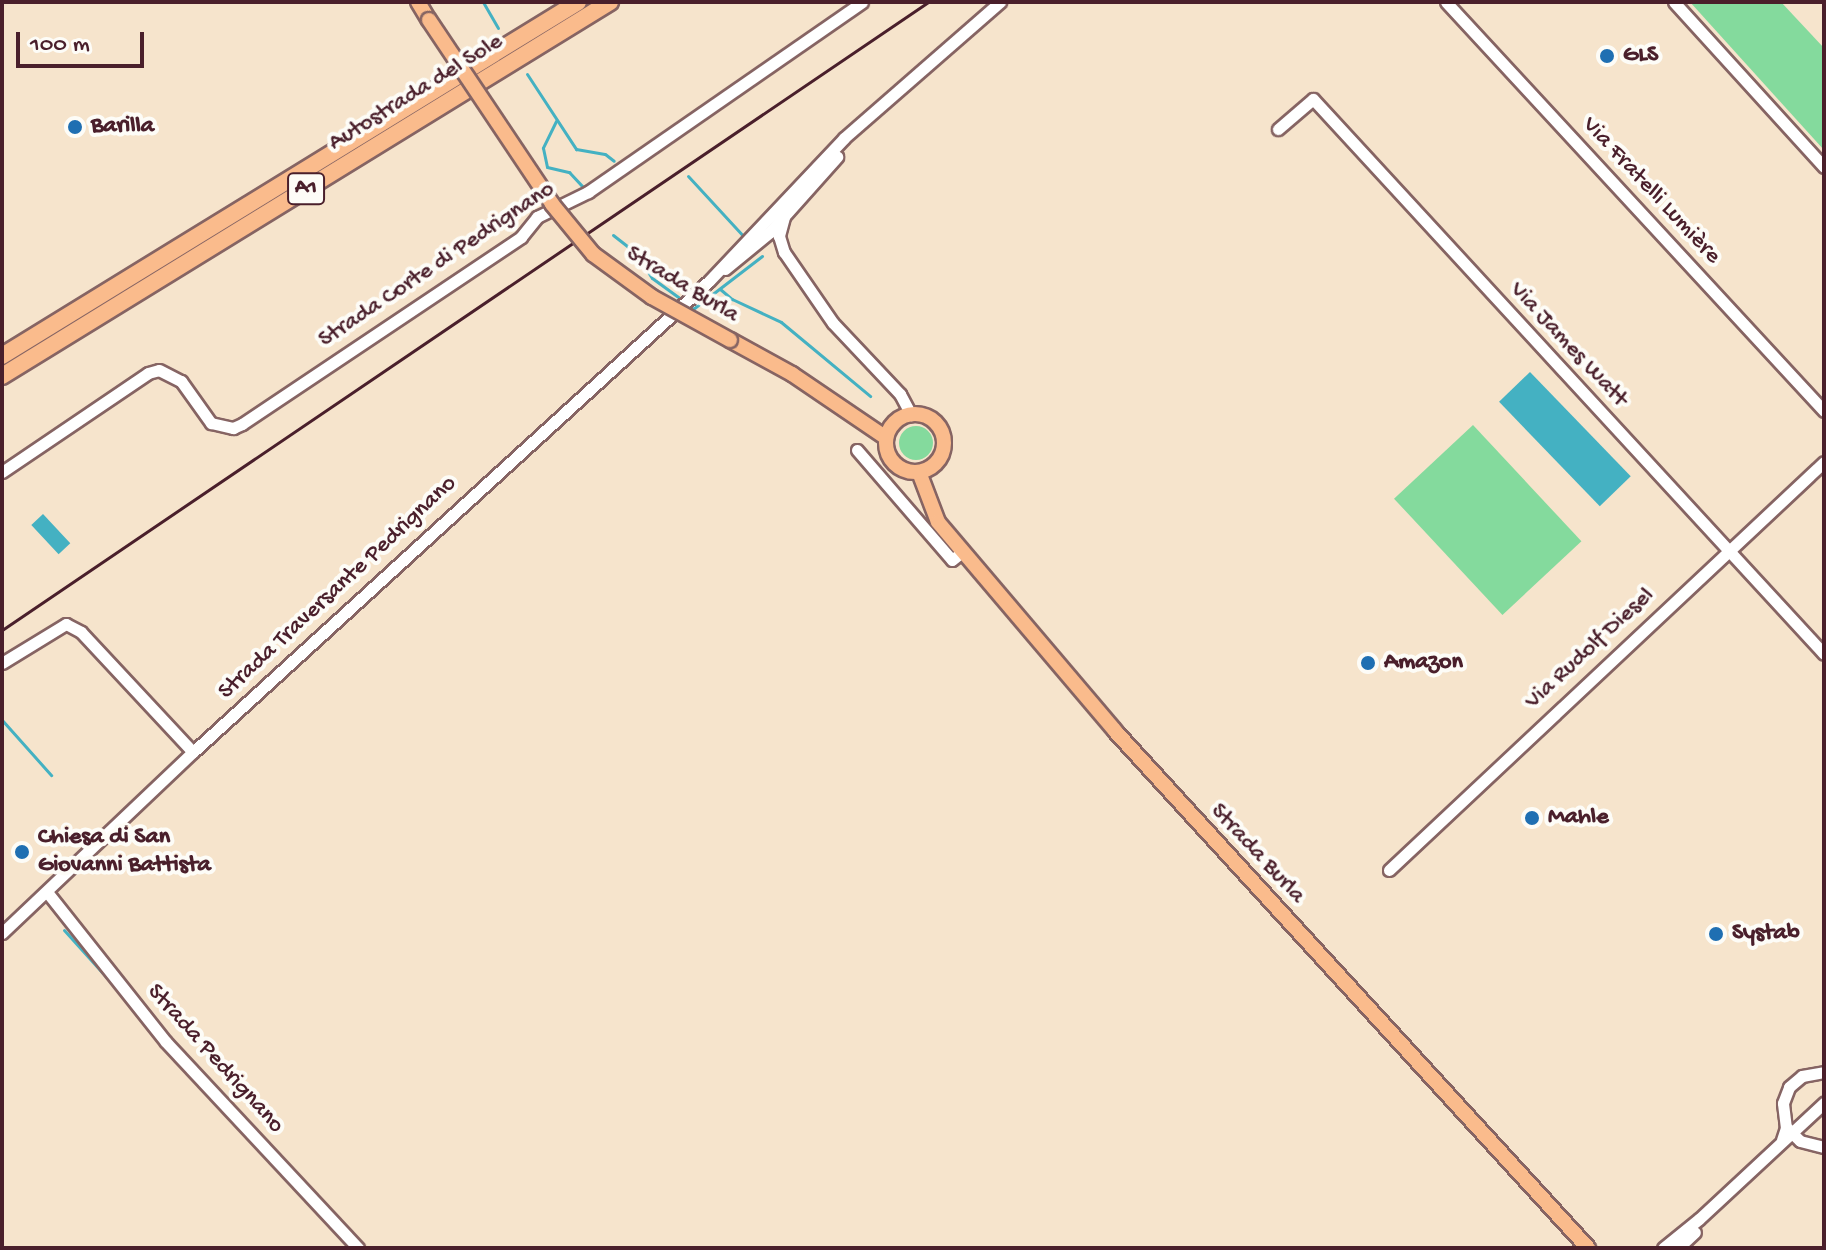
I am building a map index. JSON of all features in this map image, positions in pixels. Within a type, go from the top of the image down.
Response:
[{"type":"highway","name":"Autostrada del Sole","points":[[2,356],[578,2]]},
{"type":"highway","name":"Autostrada del Sole","points":[[2,376],[610,2]]},
{"type":"main road","name":"Strada Burla","points":[[418,2],[552,204],[593,254],[652,297],[792,374],[886,438],[887,452],[894,464],[905,471],[919,472],[938,522],[1155,776],[1588,1248]]},
{"type":"main road","points":[[886,438],[895,423],[911,415],[929,418],[943,436],[941,457],[932,467],[919,472]]},
{"type":"street","name":"Strada Corte di Pedrignano","points":[[2,472],[148,373],[159,370],[173,374],[211,423],[233,428],[242,424],[521,237],[537,217],[588,192],[862,2]]},
{"type":"street","name":"Strada Traversante Pedrignano","points":[[709,281],[864,122],[1000,2]]},
{"type":"street","name":"Via Fratelli Lumière","points":[[1446,2],[1824,411]]},
{"type":"street","points":[[1674,2],[1824,167]]},
{"type":"street","name":"Via James Watt","points":[[1278,129],[1313,99],[1824,654]]},
{"type":"street","name":"Strada Traversante Pedrignano","points":[[2,933],[193,752],[682,305],[753,247],[775,234],[784,217],[864,122]]},
{"type":"street","name":"Strada Traversante Pedrignano","points":[[775,234],[775,220],[800,194],[818,167]]},
{"type":"street","points":[[755,233],[775,234],[833,323],[900,394],[911,415]]},
{"type":"street","points":[[753,247],[768,245],[784,252]]},
{"type":"street","points":[[857,450],[952,560],[963,551]]},
{"type":"street","name":"Via Rudolf Diesel","points":[[1389,870],[1824,462]]},
{"type":"street","points":[[2,663],[66,624],[81,632],[193,752]]},
{"type":"street","name":"Strada Pedrignano","points":[[47,892],[166,1042],[358,1248]]},
{"type":"street","points":[[1663,1248],[1781,1147],[1794,1144],[1783,1103],[1789,1087],[1802,1076],[1824,1072]]},
{"type":"street","points":[[1794,1135],[1822,1109]]},
{"type":"street","points":[[1678,1248],[1781,1147],[1785,1136],[1794,1135],[1824,1147]]},
{"type":"green space","points":[[1690,2],[1781,2],[1824,48],[1824,150]]},
{"type":"green space","points":[[1473,425],[1581,541],[1502,615],[1394,499]]},
{"type":"green space","points":[[916,426],[928,431],[933,443],[928,455],[916,460],[904,455],[899,443],[904,431]]},
{"type":"water","points":[[1530,372],[1631,476],[1600,506],[1499,402]]},
{"type":"water","points":[[43,514],[70,543],[59,554],[31,525]]},
{"type":"waterway","points":[[483,2],[498,28]]},
{"type":"waterway","points":[[527,74],[576,149],[605,154],[614,161]]},
{"type":"waterway","points":[[556,121],[543,148],[547,167],[569,172],[583,187]]},
{"type":"waterway","points":[[688,176],[744,237]]},
{"type":"waterway","points":[[613,235],[635,252],[652,278],[682,300]]},
{"type":"waterway","points":[[688,305],[693,309],[762,256]]},
{"type":"waterway","points":[[720,289],[732,299],[781,322],[870,396]]},
{"type":"waterway","points":[[2,720],[51,775]]},
{"type":"waterway","points":[[64,930],[118,990]]},
{"type":"railway","points":[[2,630],[928,2]]},
{"type":"place","name":"GLS","points":[[1607,56]]},
{"type":"place","name":"Barilla","points":[[75,127]]},
{"type":"place","name":"Amazon","points":[[1368,663]]},
{"type":"place","name":"Mahle","points":[[1532,818]]},
{"type":"place","name":"Chiesa di San Giovanni Battista","points":[[22,852]]},
{"type":"place","name":"Systab","points":[[1716,934]]}]
